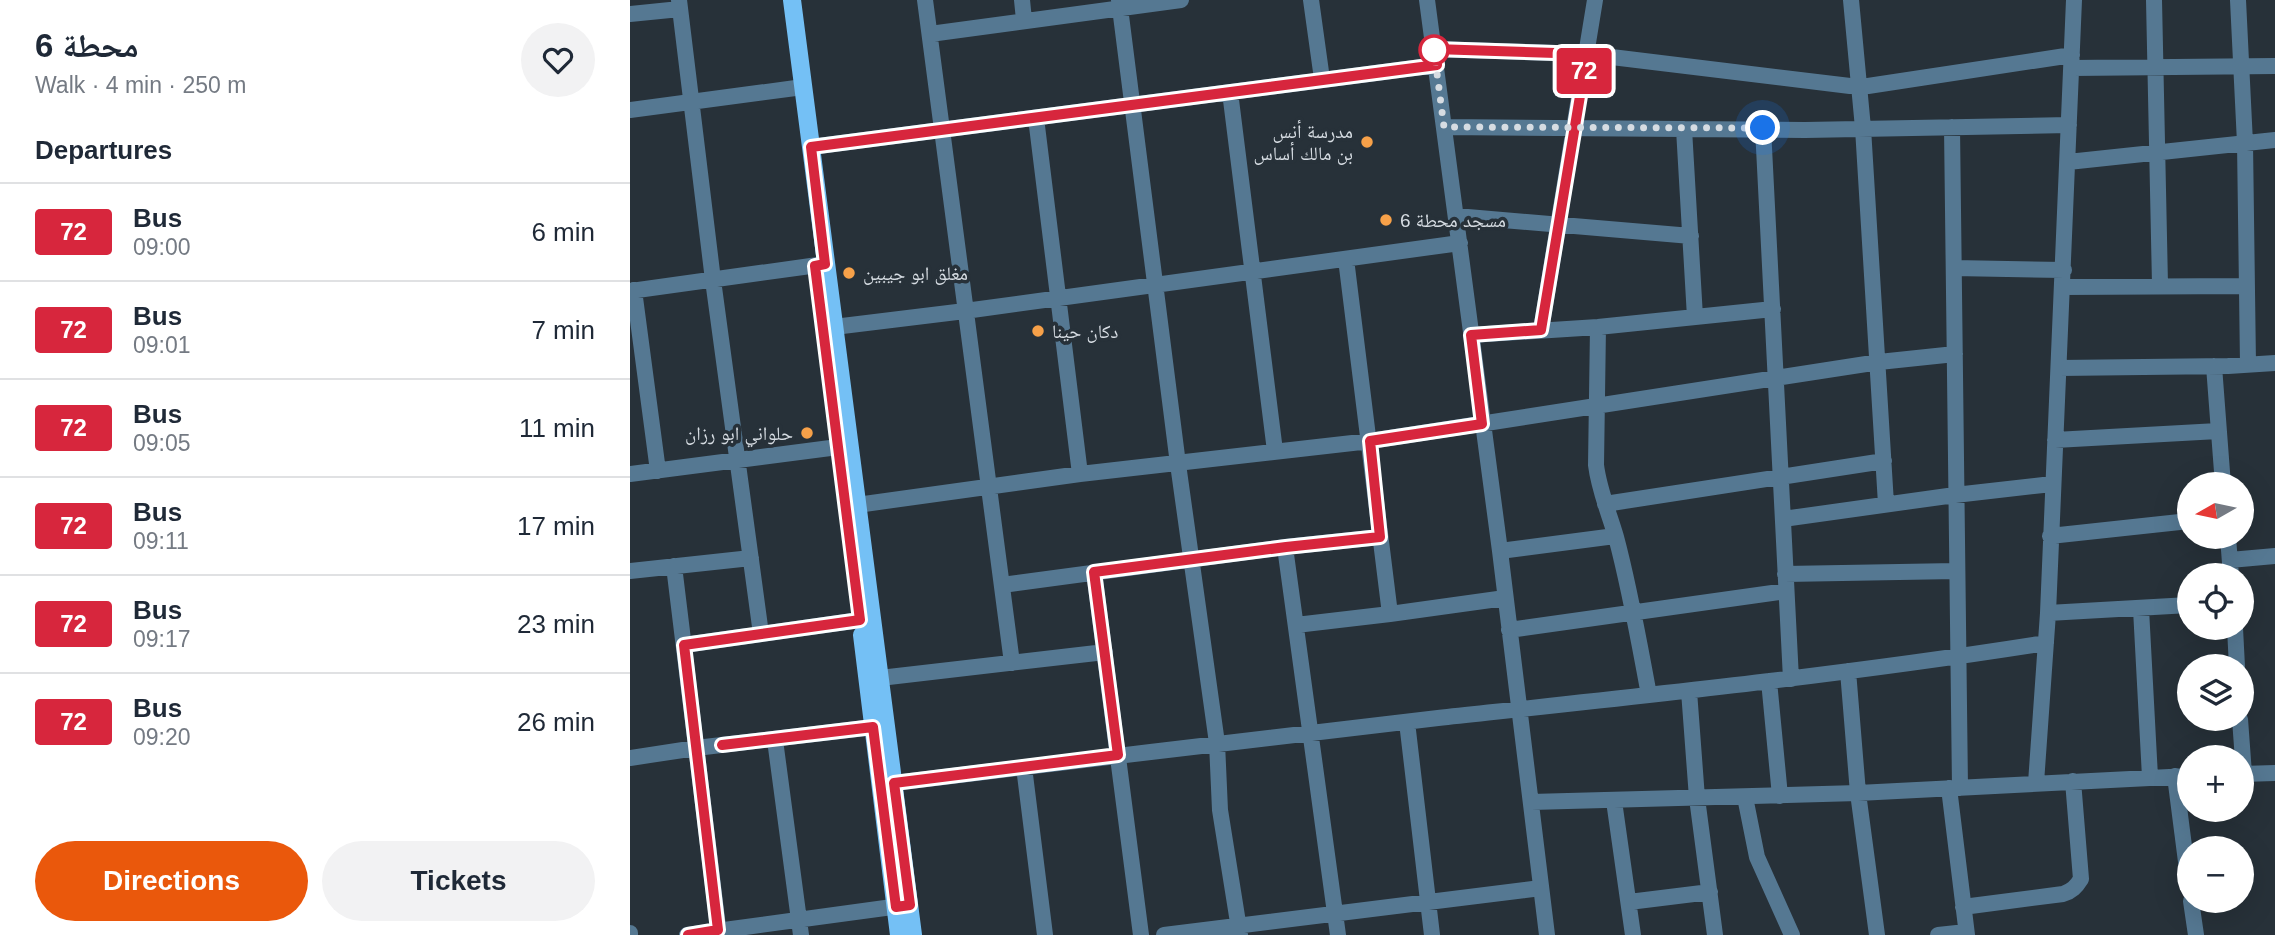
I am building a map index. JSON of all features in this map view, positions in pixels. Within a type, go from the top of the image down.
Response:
[{"type":"main road","points":[[780,0],[811,147],[838,447],[873,727],[903,906],[913,935]]},
{"type":"main road","points":[[792,0],[798,88],[820,265],[834,327],[894,783],[903,906],[899,935]]},
{"type":"street","points":[[925,0],[1012,663]]},
{"type":"street","points":[[1022,0],[1024,20]]},
{"type":"street","points":[[930,34],[1119,4],[1181,0]]},
{"type":"street","points":[[1311,0],[1322,79]]},
{"type":"street","points":[[1427,0],[1500,551],[1547,935]]},
{"type":"street","points":[[1541,330],[1595,0]]},
{"type":"street","points":[[1851,0],[1863,128],[1886,504]]},
{"type":"street","points":[[2036,783],[2048,613],[2074,0]]},
{"type":"street","points":[[2154,0],[2160,285]]},
{"type":"street","points":[[2238,0],[2245,143],[2248,364]]},
{"type":"street","points":[[630,14],[680,4],[713,280],[761,634]]},
{"type":"street","points":[[1119,4],[1217,743],[1220,810],[1226,859],[1239,930]]},
{"type":"street","points":[[811,147],[1322,79],[1435,57],[1587,54],[1859,86],[2072,61],[2155,66],[2275,66]]},
{"type":"street","points":[[630,110],[798,88]]},
{"type":"street","points":[[1230,92],[1275,451]]},
{"type":"street","points":[[1036,118],[1080,474]]},
{"type":"street","points":[[1444,127],[1684,129],[2069,125]]},
{"type":"street","points":[[1938,935],[1966,934],[1955,788],[1957,657],[1952,127]]},
{"type":"street","points":[[1763,128],[1791,679]]},
{"type":"street","points":[[1684,129],[1695,317]]},
{"type":"street","points":[[2068,162],[2275,140]]},
{"type":"street","points":[[1456,216],[1691,236]]},
{"type":"street","points":[[834,327],[1460,243]]},
{"type":"street","points":[[1346,259],[1390,614]]},
{"type":"street","points":[[658,471],[632,291],[820,265]]},
{"type":"street","points":[[1954,268],[2064,270]]},
{"type":"street","points":[[2063,287],[2246,286]]},
{"type":"street","points":[[1471,335],[1598,327],[1773,309]]},
{"type":"street","points":[[1598,327],[1598,481],[1615,536],[1633,611],[1649,695]]},
{"type":"street","points":[[857,505],[1080,474],[1370,441],[1776,377],[1955,354]]},
{"type":"street","points":[[2059,368],[2275,363]]},
{"type":"street","points":[[2214,366],[2222,472]]},
{"type":"street","points":[[2055,440],[2218,431]]},
{"type":"street","points":[[630,474],[838,447]]},
{"type":"street","points":[[1605,504],[1884,461]]},
{"type":"street","points":[[1783,519],[2052,484]]},
{"type":"street","points":[[2050,536],[2177,522]]},
{"type":"street","points":[[1500,551],[1615,536]]},
{"type":"street","points":[[1002,585],[1380,537]]},
{"type":"street","points":[[1286,547],[1338,935]]},
{"type":"street","points":[[2247,563],[2275,555]]},
{"type":"street","points":[[630,571],[751,558]]},
{"type":"street","points":[[674,566],[719,933]]},
{"type":"street","points":[[1785,573],[1956,571]]},
{"type":"street","points":[[1094,572],[1141,935]]},
{"type":"street","points":[[1509,630],[1786,591]]},
{"type":"street","points":[[1296,625],[1505,598]]},
{"type":"street","points":[[2048,613],[2177,606]]},
{"type":"street","points":[[2141,609],[2150,777]]},
{"type":"street","points":[[684,645],[860,620]]},
{"type":"street","points":[[894,783],[1217,743],[1791,679],[2046,643]]},
{"type":"street","points":[[880,678],[1105,652]]},
{"type":"street","points":[[1848,671],[1858,793],[1877,935]]},
{"type":"street","points":[[1769,681],[1780,796]]},
{"type":"street","points":[[1689,691],[1697,798],[1715,935]]},
{"type":"street","points":[[1407,722],[1432,935]]},
{"type":"street","points":[[630,758],[873,727]]},
{"type":"street","points":[[775,740],[800,928]]},
{"type":"street","points":[[1024,767],[1045,935]]},
{"type":"street","points":[[2254,775],[2274,777]]},
{"type":"street","points":[[1531,802],[1858,793],[2177,776]]},
{"type":"street","points":[[1964,907],[2072,891],[2081,878],[2073,781]]},
{"type":"street","points":[[1745,797],[1757,857],[1792,935]]},
{"type":"street","points":[[1614,801],[1633,935]]},
{"type":"street","points":[[1164,935],[1239,930],[1335,914],[1541,888]]},
{"type":"street","points":[[1629,902],[1710,892]]},
{"type":"street","points":[[687,935],[800,928],[903,906]]},
{"type":"street","points":[[2193,913],[2196,935]]},
{"type":"bus line","name":"72","points":[[688,935],[718,930],[684,645],[860,620],[815,266],[825,264],[811,147],[1437,65],[1434,49],[1587,54],[1541,330],[1471,335],[1482,424],[1370,441],[1380,537],[1094,572],[1118,755],[894,783],[910,905],[896,907],[873,727],[722,745]]},
{"type":"place","name":"مدرسة أنس بن مالك أساس","points":[[1367,142]]},
{"type":"place","name":"مسجد محطة 6","points":[[1386,220]]},
{"type":"place","name":"مغلق ابو جيبين","points":[[849,273]]},
{"type":"place","name":"دكان حينا","points":[[1038,331]]},
{"type":"place","name":"حلواني ابو رزان","points":[[807,433]]},
{"type":"route","points":[[1434,50],[1444,127],[1763,128]]}]
